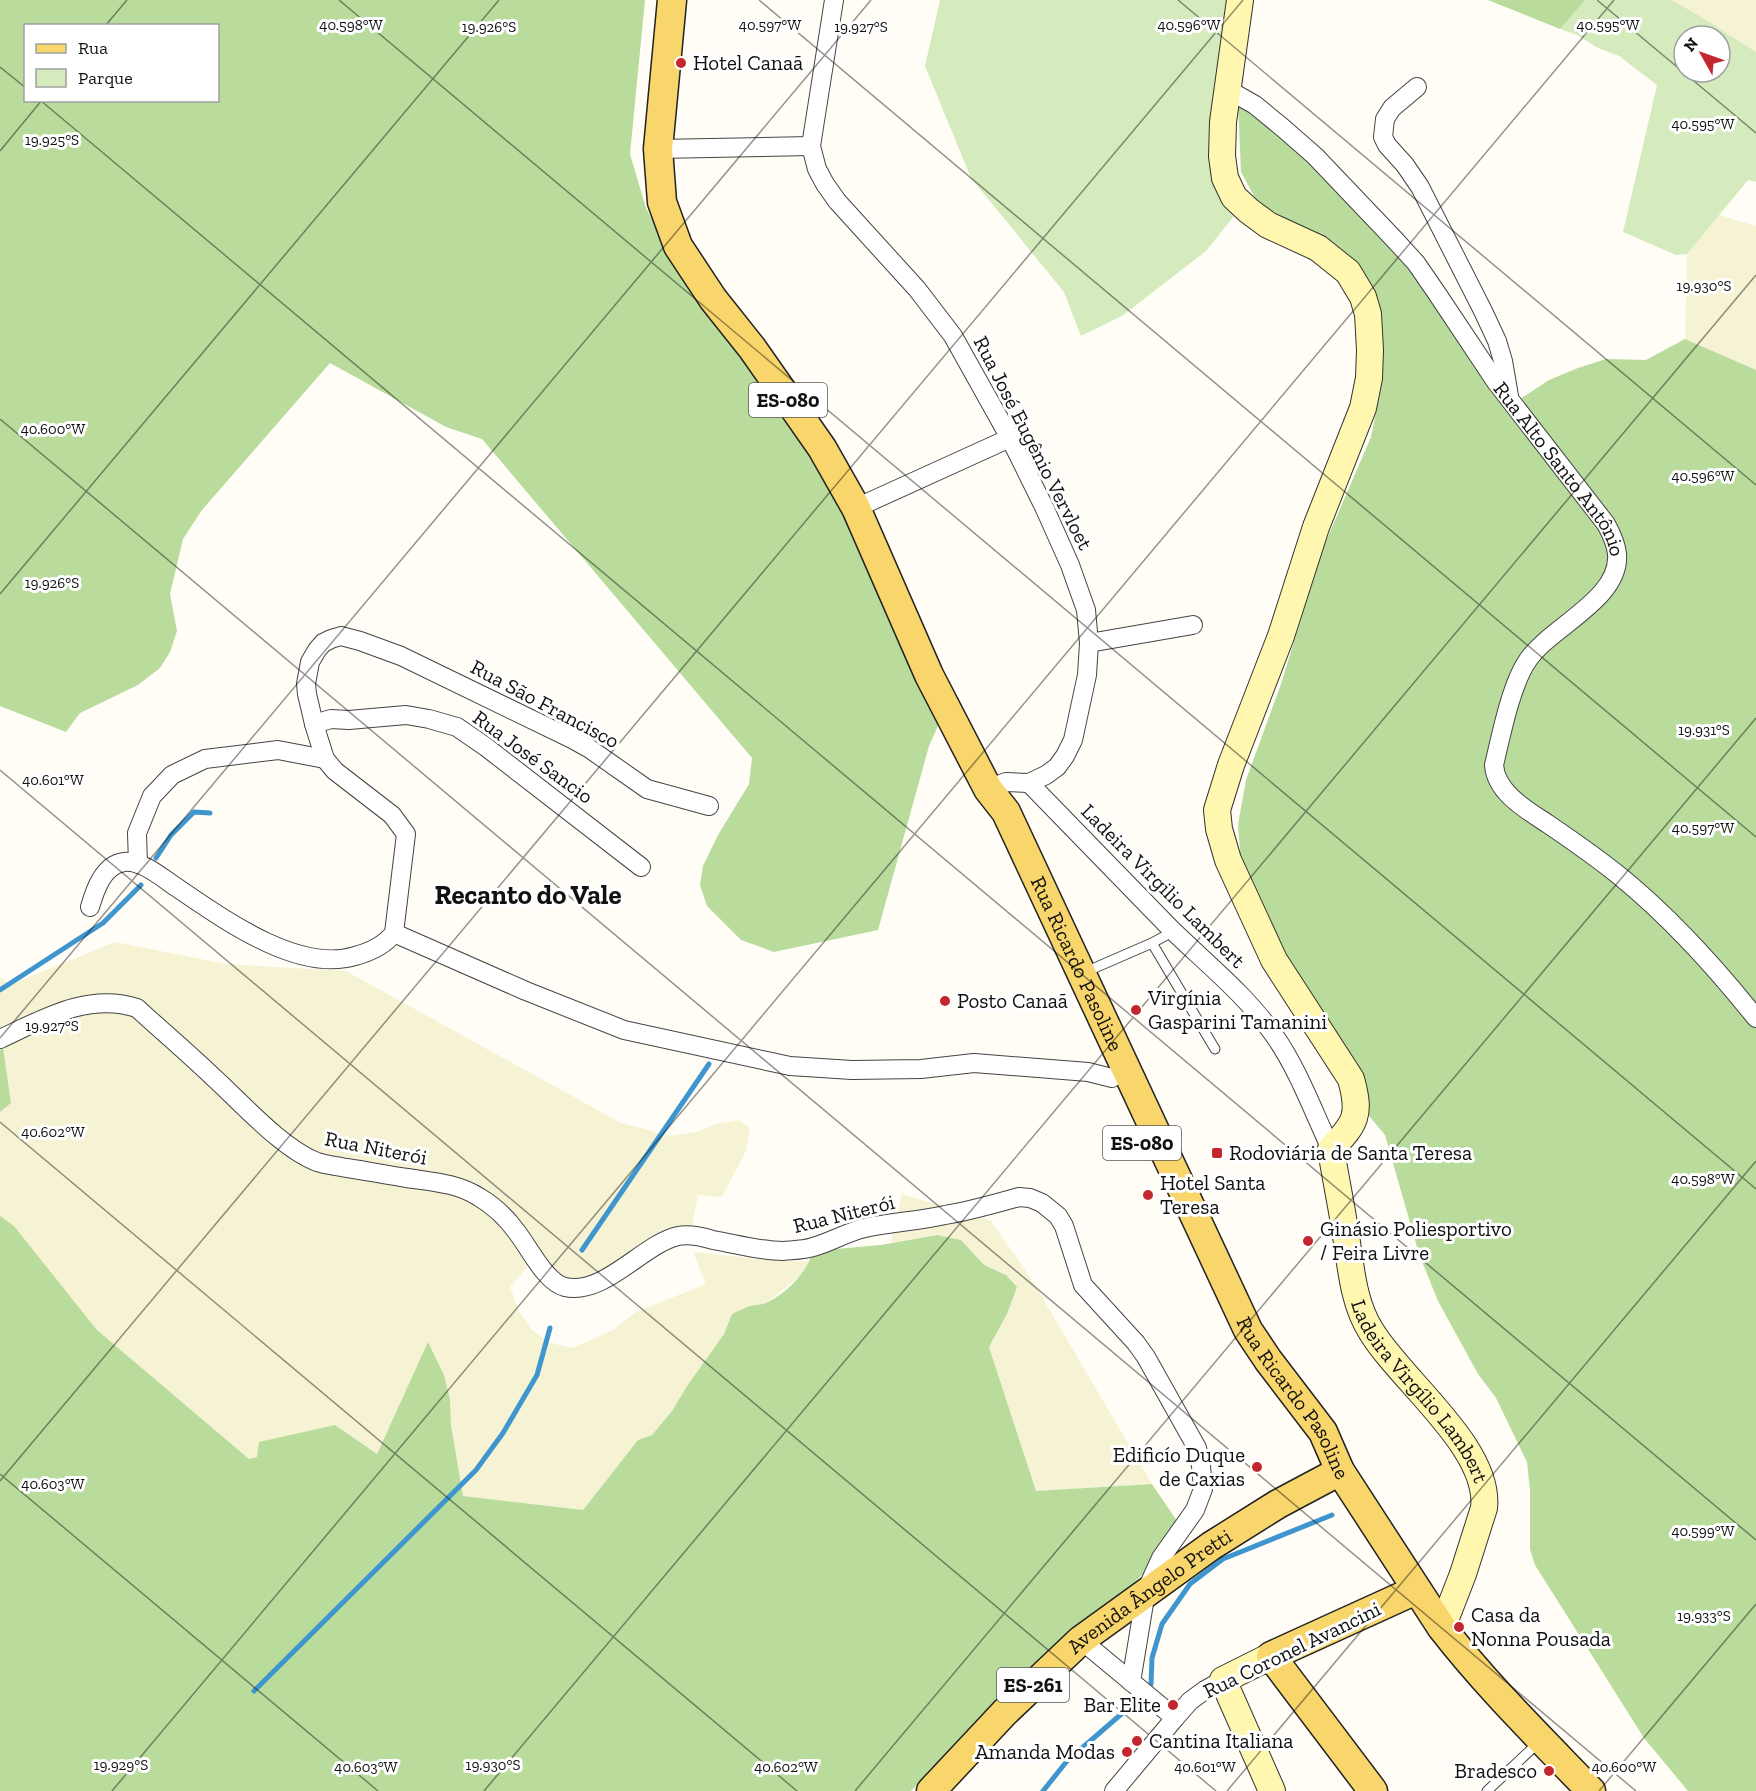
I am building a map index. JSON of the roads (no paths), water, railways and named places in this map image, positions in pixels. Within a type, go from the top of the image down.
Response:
[{"type":"main road","name":"ES-080","points":[[672,0],[658,149],[662,202],[678,246],[713,299],[752,348],[822,448],[856,508],[929,675],[988,789]]},
{"type":"main road","name":"Rua Ricardo Pasoline","points":[[988,789],[1006,812],[1248,1330],[1323,1432],[1340,1471]]},
{"type":"main road","name":"Rua Ricardo Pasoline","points":[[988,789],[992,819],[1241,1352],[1310,1443],[1340,1471]]},
{"type":"main road","points":[[1340,1471],[1416,1590],[1459,1650],[1541,1740],[1592,1791]]},
{"type":"main road","name":"Avenida Ângelo Pretti","points":[[931,1791],[1005,1712],[1081,1640],[1211,1546],[1259,1516],[1340,1471]]},
{"type":"main road","name":"Rua Coronel Avancini","points":[[1271,1656],[1416,1590]]},
{"type":"main road","points":[[1271,1656],[1373,1791]]},
{"type":"street","name":"Rua José Eugênio Vervloet","points":[[834,0],[811,146],[817,169],[837,201],[917,289],[953,336],[1010,438],[1070,564],[1086,610],[1089,643],[1087,675],[1073,740],[1065,756],[1046,776],[1029,783],[1006,782],[988,789]]},
{"type":"street","points":[[1240,0],[1223,122],[1222,156],[1225,178],[1234,197],[1268,225],[1318,248],[1348,273],[1363,297],[1370,329],[1369,378],[1363,408],[1316,527],[1281,636],[1231,765],[1217,810],[1219,830],[1228,860],[1274,960],[1351,1078],[1356,1105],[1353,1121],[1330,1149]]},
{"type":"street","points":[[1417,87],[1392,108],[1385,119],[1383,137],[1420,187],[1492,331],[1503,361],[1510,401]]},
{"type":"street","name":"Rua Alto Santo Antônio","points":[[1227,89],[1255,105],[1314,156],[1416,263],[1510,401],[1606,524],[1614,540],[1617,553],[1617,566],[1612,578],[1598,596],[1535,651],[1521,671],[1510,702],[1494,765],[1498,781],[1518,803],[1622,878],[1663,915],[1726,981],[1756,1018]]},
{"type":"street","points":[[658,149],[811,146]]},
{"type":"street","points":[[856,508],[1010,438]]},
{"type":"street","points":[[1089,643],[1193,625]]},
{"type":"street","name":"Rua São Francisco","points":[[325,759],[307,694],[307,675],[314,656],[323,643],[341,636],[401,656],[572,739],[647,789],[709,806]]},
{"type":"street","name":"Rua José Sancio","points":[[314,724],[331,719],[349,720],[406,715],[429,718],[457,728],[486,747],[641,867]]},
{"type":"street","points":[[90,907],[96,886],[111,868],[122,862],[138,864],[260,939],[287,950],[323,959],[343,960],[381,945],[394,933],[406,834],[392,815],[335,771],[325,759],[278,750],[205,759],[172,775],[152,796],[137,833],[138,864]]},
{"type":"street","name":"Ladeira Virgilio Lambert","points":[[1029,783],[1174,931],[1223,977],[1274,1035],[1293,1068],[1330,1149]]},
{"type":"street","points":[[394,933],[526,992],[624,1030],[790,1066],[875,1070],[974,1064],[1088,1072],[1112,1078]]},
{"type":"street","name":"Rua Niterói","points":[[0,1039],[73,1007],[102,1002],[137,1008],[256,1119],[298,1151],[317,1162],[448,1184],[465,1189],[501,1213],[545,1272],[565,1287],[592,1285],[658,1244],[682,1235],[754,1248],[781,1251],[801,1250],[867,1227],[945,1215],[1019,1197],[1030,1198],[1042,1203],[1058,1216],[1064,1226],[1083,1285],[1146,1357],[1197,1448],[1201,1466],[1203,1489],[1195,1510],[1161,1558],[1146,1591],[1141,1690]]},
{"type":"street","name":"Ladeira Virgílio Lambert","points":[[1330,1149],[1354,1286],[1370,1330],[1392,1362],[1454,1433],[1472,1459],[1482,1479],[1486,1497],[1484,1508],[1442,1628]]},
{"type":"street","points":[[1081,1640],[1175,1718]]},
{"type":"street","name":"Rua Coronel Avancini","points":[[1114,1791],[1190,1701],[1223,1680],[1271,1656]]},
{"type":"street","points":[[1223,1680],[1272,1791]]},
{"type":"lane","points":[[1081,974],[1174,931]]},
{"type":"lane","points":[[1152,943],[1215,1049]]},
{"type":"lane","points":[[1488,1791],[1541,1740]]},
{"type":"waterway","points":[[156,858],[171,835],[194,812],[210,813]]},
{"type":"waterway","points":[[0,990],[103,923],[141,885]]},
{"type":"waterway","points":[[582,1250],[709,1064]]},
{"type":"waterway","points":[[254,1691],[476,1470],[503,1433],[537,1375],[550,1328]]},
{"type":"waterway","points":[[1043,1791],[1067,1761],[1143,1698],[1151,1684],[1152,1658],[1162,1624],[1190,1584],[1223,1559],[1332,1515]]},
{"type":"place","name":"Hotel Canaã","points":[[681,63]]},
{"type":"place","name":"Posto Canaã","points":[[945,1001]]},
{"type":"place","name":"Virgínia Gasparini Tamanini","points":[[1136,1010]]},
{"type":"place","name":"Rodoviária de Santa Teresa","points":[[1217,1153]]},
{"type":"place","name":"Hotel Santa Teresa","points":[[1148,1195]]},
{"type":"place","name":"Ginásio Poliesportivo / Feira Livre","points":[[1308,1241]]},
{"type":"place","name":"Edificío Duque de Caxias","points":[[1257,1467]]},
{"type":"place","name":"Casa da Nonna Pousada","points":[[1459,1627]]},
{"type":"place","name":"Bar Elite","points":[[1173,1705]]},
{"type":"place","name":"Cantina Italiana","points":[[1137,1741]]},
{"type":"place","name":"Amanda Modas","points":[[1127,1752]]},
{"type":"place","name":"Bradesco","points":[[1549,1771]]},
{"type":"district","name":"Recanto do Vale","points":[[528,895]]}]
